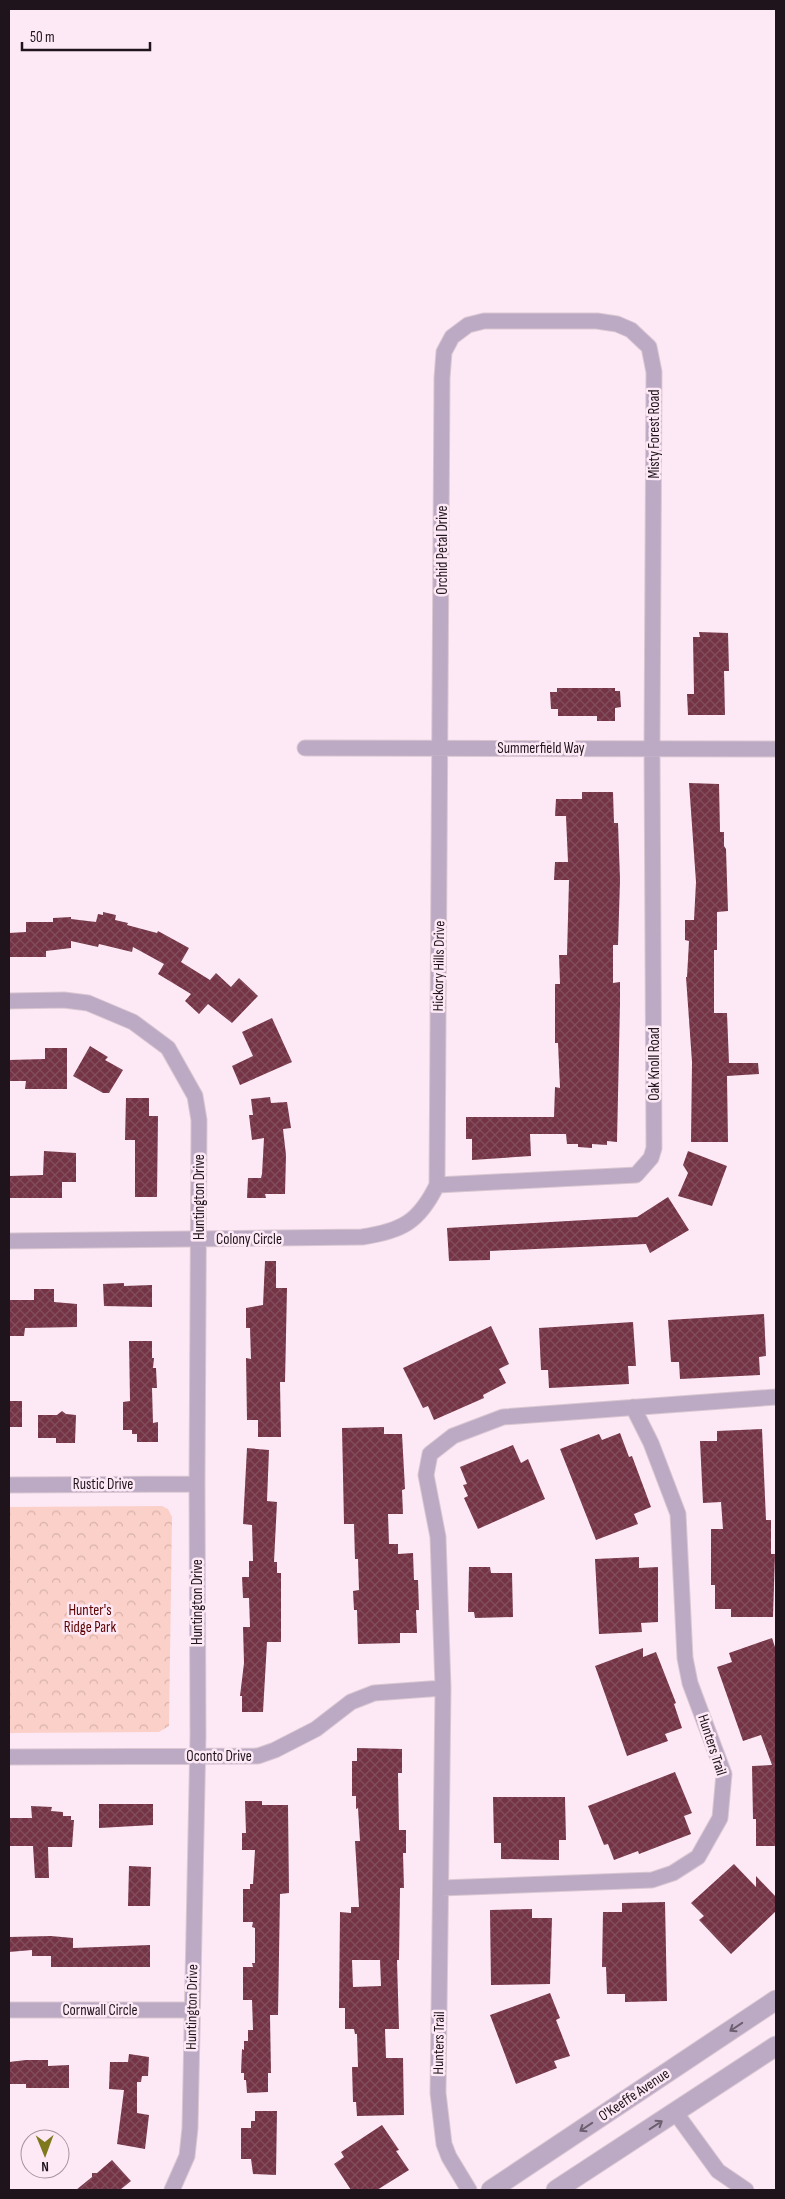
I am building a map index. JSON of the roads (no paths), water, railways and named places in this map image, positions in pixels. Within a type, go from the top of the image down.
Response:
[{"type":"street","name":"Misty Forest Road","points":[[444,352],[452,337],[462,328],[484,321],[598,321],[617,324],[631,330],[649,348],[654,372],[652,748]]},
{"type":"street","name":"Orchid Petal Drive","points":[[441,747],[442,378],[444,352]]},
{"type":"street","name":"Hickory Hills Drive","points":[[437,1185],[441,747]]},
{"type":"street","name":"Summerfield Way","points":[[306,748],[776,749]]},
{"type":"street","name":"Oak Knoll Road","points":[[437,1185],[622,1177],[636,1175],[651,1158],[654,1148],[652,748]]},
{"type":"street","name":"Huntington Drive","points":[[9,1001],[64,1000],[88,1003],[113,1011],[144,1029],[168,1048],[195,1096],[199,1120],[198,1755],[190,2128],[187,2156],[172,2190]]},
{"type":"street","name":"Colony Circle","points":[[9,1241],[362,1237],[387,1234],[411,1221],[427,1206],[437,1185]]},
{"type":"street","name":"Hunters Trail","points":[[469,2190],[449,2157],[441,2126],[438,2093],[443,1688],[438,1537],[426,1475],[430,1454],[453,1436],[503,1417],[776,1397]]},
{"type":"street","name":"Hunters Trail","points":[[441,1888],[652,1880],[673,1873],[698,1856],[720,1818],[724,1774],[690,1682],[685,1658],[678,1514],[651,1443],[633,1406]]},
{"type":"street","name":"Rustic Drive","points":[[9,1484],[197,1484]]},
{"type":"street","name":"Oconto Drive","points":[[9,1757],[258,1756],[275,1750],[316,1729],[352,1702],[374,1693],[402,1689],[443,1688]]},
{"type":"street","name":"O'Keeffe Avenue","points":[[491,2190],[776,2000]]},
{"type":"street","name":"Cornwall Circle","points":[[9,2010],[192,2010]]},
{"type":"street","points":[[556,2190],[776,2046]]},
{"type":"street","points":[[675,2112],[718,2171],[746,2190]]},
{"type":"park label","name":"Hunter's Ridge Park","points":[[90,1618]]}]
